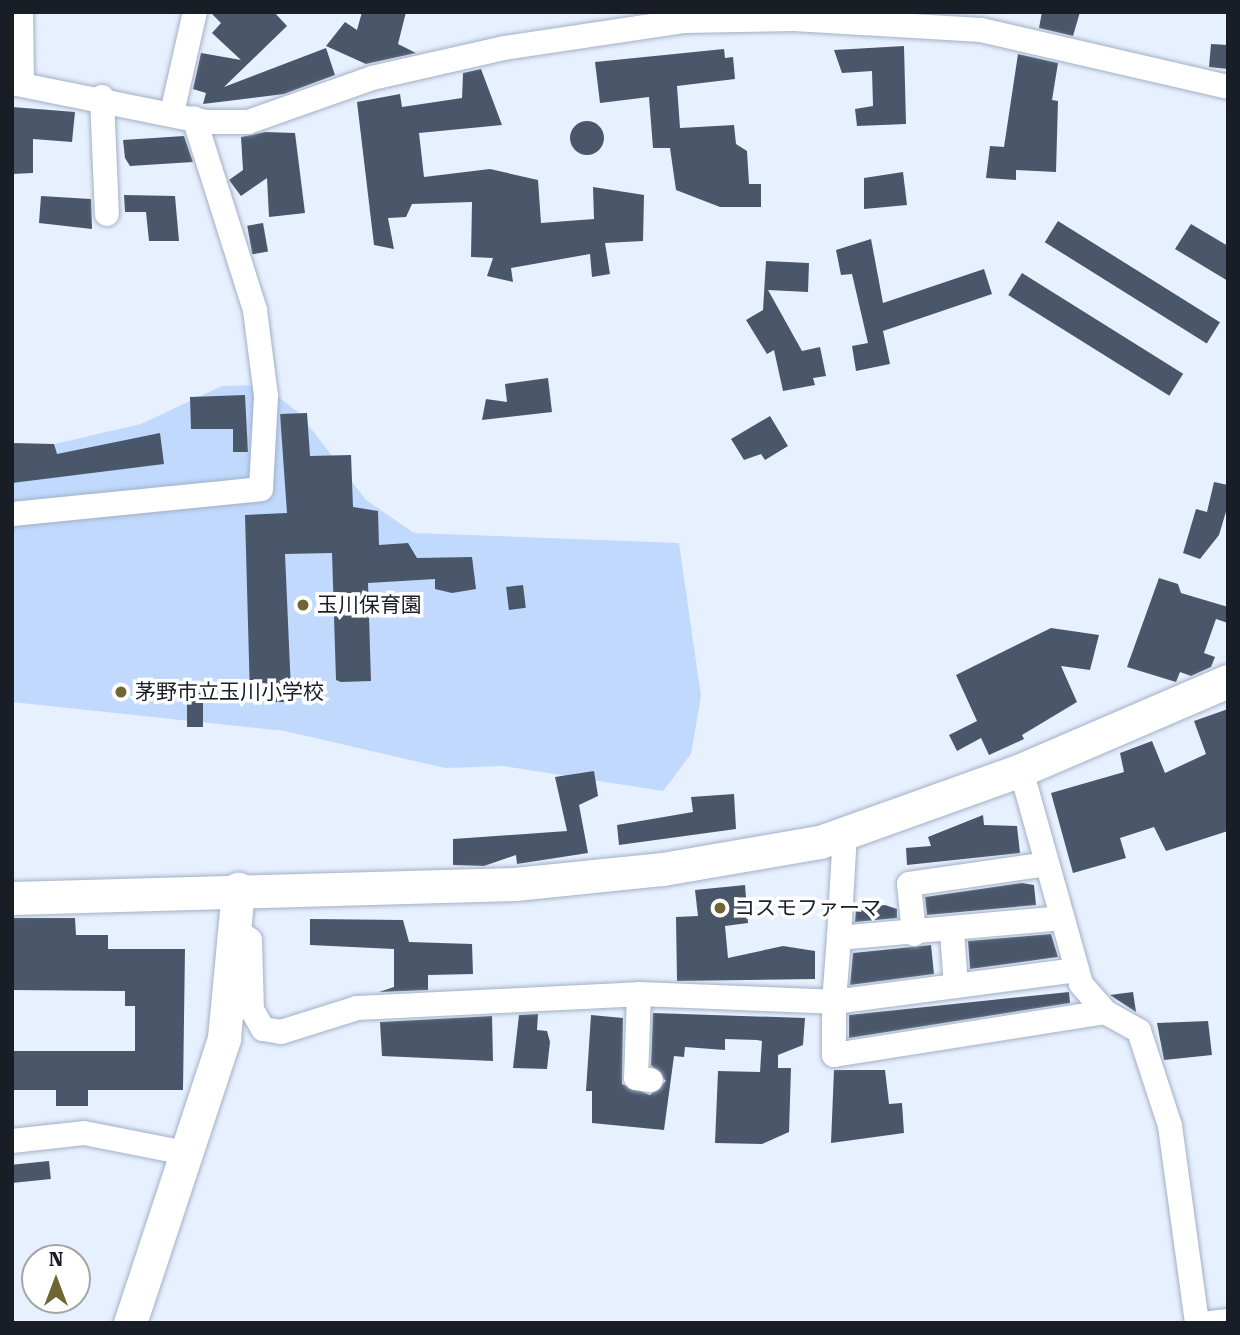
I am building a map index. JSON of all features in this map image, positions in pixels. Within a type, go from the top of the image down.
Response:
[{"type":"street","points":[[21,12],[17,83],[102,97],[183,116],[272,118],[372,78],[571,36],[685,21],[796,16],[988,21],[1228,87]]},
{"type":"street","points":[[12,514],[261,489],[266,396],[254,310],[183,116],[195,12]]},
{"type":"street","points":[[102,97],[107,214]]},
{"type":"street","points":[[12,898],[515,884],[663,869],[845,833],[1021,769],[1228,681]]},
{"type":"street","points":[[1021,769],[1077,970],[1105,1012],[1139,1031],[1170,1126],[1197,1323]]},
{"type":"street","points":[[845,833],[834,1002],[834,1055],[1105,1012]]},
{"type":"street","points":[[914,934],[909,884],[1047,864]]},
{"type":"street","points":[[130,1323],[224,1038],[237,930],[238,890]]},
{"type":"street","points":[[839,938],[952,932],[1062,918]]},
{"type":"street","points":[[237,930],[250,940],[252,1010],[262,1029],[281,1032],[357,1008],[639,994],[834,1002],[1077,970]]},
{"type":"street","points":[[952,932],[956,986]]},
{"type":"street","points":[[639,994],[636,1078],[651,1080]]},
{"type":"street","points":[[12,1141],[84,1133],[170,1150]]},
{"type":"street","points":[[1211,1323],[1228,1321]]},
{"type":"shaded area","points":[[263,385],[299,413],[366,500],[414,533],[679,543],[701,696],[691,754],[663,791],[504,766],[445,768],[285,731],[12,702],[12,454],[141,424],[222,386]]},
{"type":"building","points":[[210,12],[274,12],[287,26],[224,87],[326,48],[335,75],[284,94],[203,104],[206,93],[193,89],[201,53],[241,60],[212,33],[221,23]]},
{"type":"building","points":[[362,12],[406,12],[398,44],[416,53],[366,64],[326,46],[345,22],[357,30]]},
{"type":"building","points":[[1042,12],[1080,12],[1073,36],[1039,28]]},
{"type":"building","points":[[1211,44],[1228,45],[1228,69],[1209,67]]},
{"type":"building","points":[[904,46],[906,124],[857,126],[855,109],[873,106],[872,71],[842,73],[834,50]]},
{"type":"building","points":[[724,49],[725,58],[733,57],[735,79],[677,86],[680,128],[734,125],[736,144],[747,151],[749,184],[761,184],[761,207],[720,207],[676,190],[670,148],[653,148],[649,97],[600,103],[595,62]]},
{"type":"building","points":[[1018,54],[1058,63],[1052,100],[1058,101],[1056,172],[1016,170],[1016,180],[986,178],[990,146],[1004,147]]},
{"type":"building","points":[[481,69],[502,125],[419,133],[424,177],[490,169],[538,180],[541,223],[594,219],[593,187],[644,195],[643,241],[605,243],[610,274],[592,277],[590,254],[511,268],[513,282],[487,276],[493,258],[471,257],[472,202],[412,204],[406,217],[388,218],[394,249],[374,245],[357,102],[400,94],[402,107],[462,98],[463,73]]},
{"type":"building","points":[[12,107],[75,112],[72,142],[33,139],[33,173],[12,174]]},
{"type":"building","points":[[587,121],[599,126],[604,138],[599,150],[587,155],[575,150],[570,138],[575,126]]},
{"type":"building","points":[[265,132],[295,133],[305,213],[269,217],[267,178],[241,196],[229,180],[243,170],[241,137]]},
{"type":"building","points":[[184,136],[193,162],[130,166],[125,158],[123,140]]},
{"type":"building","points":[[903,172],[907,205],[864,209],[864,178]]},
{"type":"building","points":[[124,195],[175,196],[179,241],[149,241],[146,212],[125,212]]},
{"type":"building","points":[[41,196],[91,199],[92,229],[39,223]]},
{"type":"building","points":[[1058,221],[1220,322],[1207,343],[1045,242]]},
{"type":"building","points":[[263,223],[268,252],[252,254],[247,226]]},
{"type":"building","points":[[1191,224],[1228,246],[1228,281],[1175,249]]},
{"type":"building","points":[[871,239],[883,303],[984,269],[992,294],[883,331],[890,364],[856,371],[852,346],[868,343],[852,274],[841,275],[836,250]]},
{"type":"building","points":[[766,261],[809,263],[808,292],[768,290],[802,351],[820,347],[826,376],[813,378],[815,385],[783,391],[774,350],[767,354],[746,320],[763,310]]},
{"type":"building","points":[[1022,273],[1183,374],[1169,396],[1008,295]]},
{"type":"building","points":[[548,378],[552,412],[482,420],[486,399],[507,402],[505,384]]},
{"type":"building","points":[[245,395],[248,452],[233,452],[233,429],[191,429],[190,397]]},
{"type":"building","points":[[307,413],[310,456],[351,455],[353,507],[378,511],[379,545],[408,543],[417,558],[472,557],[476,589],[452,593],[435,589],[435,579],[368,583],[371,681],[341,682],[336,680],[332,553],[285,554],[291,691],[284,692],[284,702],[264,702],[264,696],[250,697],[245,515],[287,513],[280,414]]},
{"type":"building","points":[[770,416],[788,446],[765,460],[761,454],[744,460],[731,439]]},
{"type":"building","points":[[160,433],[164,464],[12,483],[13,443],[54,444],[57,454]]},
{"type":"building","points":[[1214,482],[1228,485],[1228,505],[1219,535],[1200,559],[1183,553],[1196,509],[1207,512]]},
{"type":"building","points":[[1159,578],[1178,584],[1181,593],[1228,607],[1228,623],[1216,619],[1204,653],[1215,657],[1211,667],[1191,676],[1180,672],[1176,682],[1127,667]]},
{"type":"building","points":[[523,585],[526,608],[509,610],[506,587]]},
{"type":"building","points":[[1051,628],[1099,635],[1090,670],[1061,666],[1077,702],[1022,735],[1024,739],[989,755],[981,738],[957,751],[949,735],[977,721],[956,675]]},
{"type":"building","points":[[187,693],[203,693],[203,727],[187,727]]},
{"type":"building","points":[[1228,709],[1228,831],[1166,851],[1154,827],[1120,838],[1126,858],[1073,873],[1051,793],[1124,772],[1120,753],[1152,741],[1165,773],[1206,754],[1194,721]]},
{"type":"building","points":[[594,771],[598,796],[579,805],[588,853],[517,864],[516,855],[484,866],[453,865],[453,839],[567,831],[555,777]]},
{"type":"building","points":[[734,794],[736,829],[619,845],[617,825],[693,812],[691,797]]},
{"type":"building","points":[[983,815],[984,825],[1017,826],[1020,853],[907,865],[906,848],[931,846],[928,837]]},
{"type":"building","points":[[1022,883],[1034,885],[1036,905],[927,915],[925,897]]},
{"type":"building","points":[[745,885],[748,923],[725,926],[728,958],[783,946],[815,951],[815,979],[677,981],[676,917],[698,916],[695,890]]},
{"type":"building","points":[[885,905],[897,909],[897,918],[855,922],[856,909]]},
{"type":"building","points":[[12,918],[75,918],[76,935],[108,935],[108,949],[185,949],[183,1090],[88,1090],[88,1106],[56,1106],[56,1090],[12,1090],[12,1051],[135,1051],[135,1006],[125,1006],[125,991],[12,990]]},
{"type":"building","points":[[310,919],[403,920],[409,942],[472,944],[473,974],[428,975],[428,990],[379,992],[394,987],[394,949],[310,945]]},
{"type":"building","points":[[1051,934],[1058,957],[970,969],[968,941]]},
{"type":"building","points":[[931,945],[934,974],[850,985],[853,953]]},
{"type":"building","points":[[1069,992],[1070,1003],[849,1038],[849,1015]]},
{"type":"building","points":[[1133,992],[1136,1012],[1110,995]]},
{"type":"building","points":[[653,1013],[805,1018],[803,1045],[778,1055],[778,1068],[791,1068],[789,1132],[762,1144],[715,1143],[718,1071],[760,1072],[762,1041],[757,1040],[725,1039],[725,1050],[685,1047],[684,1057],[674,1056],[664,1130],[592,1123],[592,1091],[586,1091],[591,1015],[623,1018],[622,1084],[650,1095],[666,1081],[651,1065]]},
{"type":"building","points":[[538,1014],[537,1030],[547,1031],[550,1042],[547,1069],[513,1068],[519,1015]]},
{"type":"building","points":[[492,1016],[493,1061],[382,1056],[380,1022]]},
{"type":"building","points":[[1208,1021],[1212,1055],[1164,1060],[1157,1023]]},
{"type":"building","points":[[834,1070],[885,1070],[889,1104],[902,1103],[904,1133],[831,1143]]},
{"type":"building","points":[[49,1161],[51,1179],[14,1183],[12,1165]]},
{"type":"place","name":"玉川保育園","points":[[303,605]]},
{"type":"place","name":"茅野市立玉川小学校","points":[[121,692]]},
{"type":"place","name":"コスモファーマ","points":[[720,908]]}]
